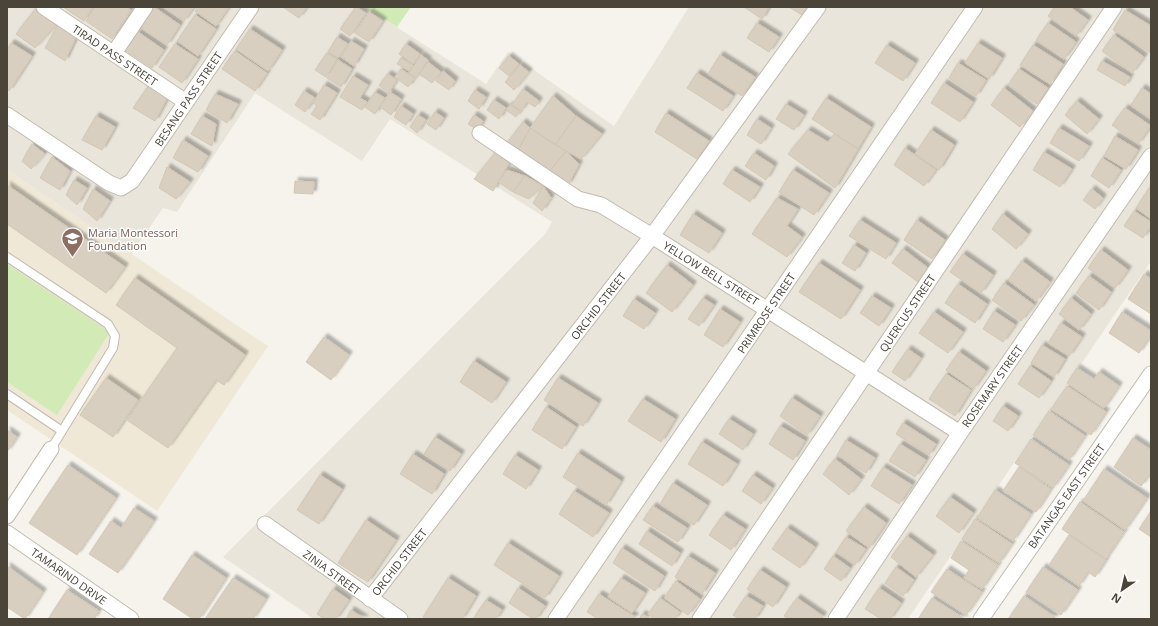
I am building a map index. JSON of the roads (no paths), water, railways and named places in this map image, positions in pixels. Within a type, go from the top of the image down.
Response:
[{"type":"street","name":"TIRAD PASS STREET","points":[[44,7],[186,102]]},
{"type":"street","points":[[114,53],[145,7]]},
{"type":"street","name":"BESANG PASS STREET","points":[[7,115],[109,183],[121,188],[132,181],[252,7]]},
{"type":"street","name":"ORCHID STREET","points":[[370,599],[652,236],[818,7]]},
{"type":"street","name":"PRIMROSE STREET","points":[[556,619],[976,7]]},
{"type":"street","name":"QUERCUS STREET","points":[[700,619],[1114,7]]},
{"type":"street","name":"YELLOW BELL STREET","points":[[480,133],[578,199],[601,205],[652,236],[867,372],[960,433]]},
{"type":"street","name":"ROSEMARY STREET","points":[[836,619],[960,433],[1151,156]]},
{"type":"street","name":"BATANGAS EAST STREET","points":[[981,619],[1151,374]]},
{"type":"street","points":[[7,516],[51,449]]},
{"type":"street","name":"ZINIA STREET","points":[[265,524],[400,619]]},
{"type":"street","name":"TAMARIND DRIVE","points":[[7,533],[131,619]]},
{"type":"lane","points":[[7,257],[108,324],[115,336],[113,348],[51,449]]},
{"type":"lane","points":[[7,394],[62,431]]},
{"type":"place","name":"Maria Montessori Foundation","points":[[72,258]]}]
